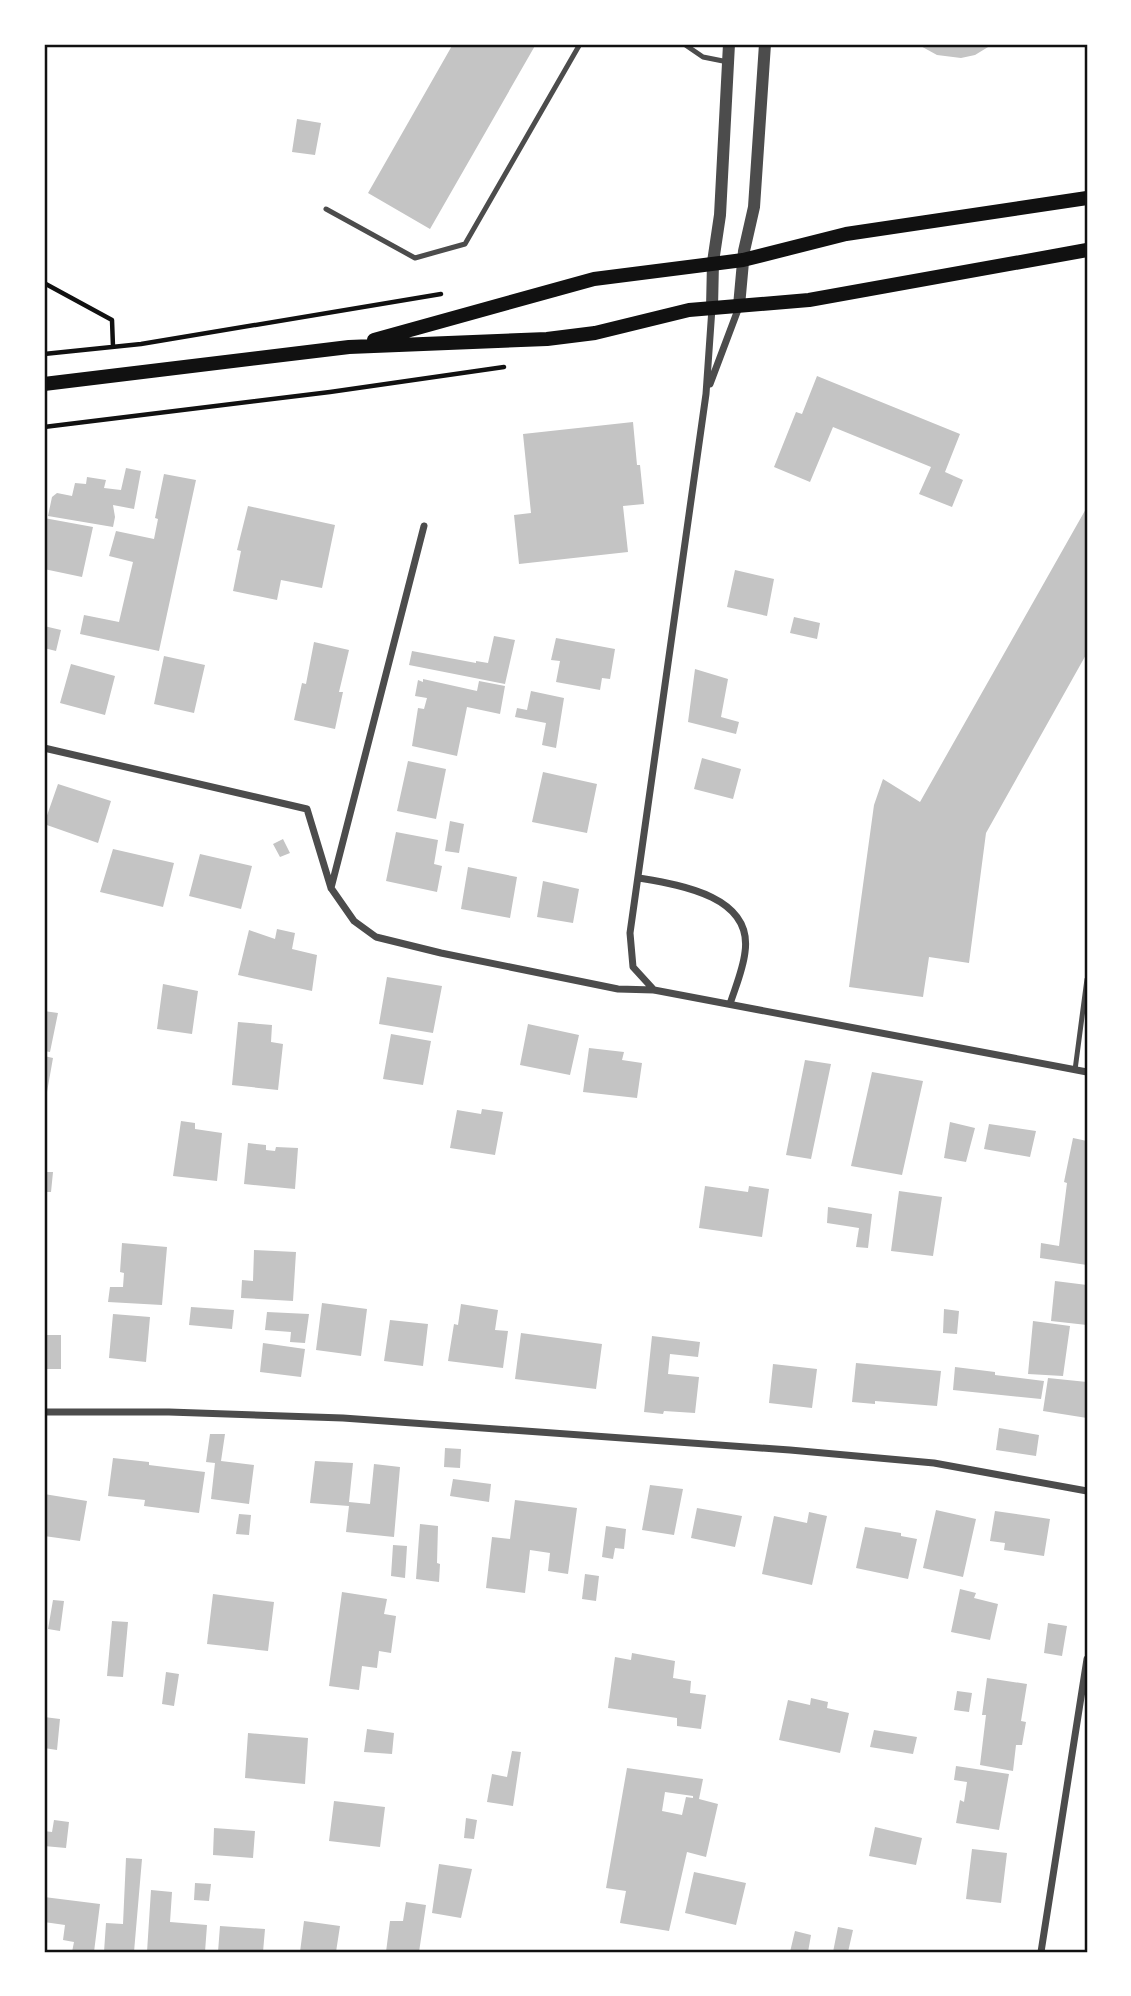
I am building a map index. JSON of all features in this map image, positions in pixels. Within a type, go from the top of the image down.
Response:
[{"type":"main road","points":[[349,346],[594,279],[743,260],[846,234],[1087,198]]},
{"type":"main road","points":[[44,384],[349,346],[547,339],[595,333],[689,310],[809,300],[1087,250]]},
{"type":"street","points":[[654,990],[633,967],[630,933],[706,394],[713,262],[720,215],[729,44]]},
{"type":"street","points":[[706,394],[739,306],[743,260],[754,207],[765,44]]},
{"type":"street","points":[[331,888],[424,526]]},
{"type":"street","points":[[44,748],[307,809],[331,888],[354,921],[376,937],[618,989],[654,990],[1087,1072]]},
{"type":"street","points":[[639,878],[669,883],[704,894],[728,906],[742,922],[746,951],[730,1004]]},
{"type":"street","points":[[44,1412],[169,1412],[343,1418],[790,1450],[934,1463],[1087,1491]]},
{"type":"street","points":[[1041,1952],[1087,1658]]},
{"type":"lane","points":[[326,209],[415,258],[465,244],[580,44]]},
{"type":"lane","points":[[684,44],[703,57],[728,62]]},
{"type":"lane","points":[[1075,1070],[1087,979]]},
{"type":"path","points":[[44,283],[112,320],[113,348]]},
{"type":"path","points":[[44,354],[113,348],[453,292]]},
{"type":"path","points":[[44,427],[302,396],[512,366]]},
{"type":"building","points":[[453,44],[536,44],[430,229],[368,193]]},
{"type":"building","points":[[917,44],[993,44],[975,55],[961,58],[937,55]]},
{"type":"building","points":[[297,119],[321,123],[315,155],[292,152]]},
{"type":"building","points":[[817,376],[960,434],[945,472],[963,480],[952,507],[919,494],[931,467],[833,427],[810,482],[774,467],[796,412],[802,414]]},
{"type":"building","points":[[633,422],[644,504],[623,506],[628,552],[519,564],[514,515],[531,513],[523,434]]},
{"type":"building","points":[[126,468],[141,471],[134,509],[113,505],[113,527],[48,516],[52,497],[57,493],[72,496],[75,483],[86,484],[87,477],[106,480],[104,488],[121,490]]},
{"type":"building","points":[[164,474],[196,480],[159,651],[80,634],[84,615],[119,622],[133,562],[109,556],[116,531],[154,539],[158,519],[155,518]]},
{"type":"building","points":[[248,506],[335,525],[322,588],[281,580],[277,600],[233,591],[241,551],[237,550]]},
{"type":"building","points":[[1087,507],[1087,653],[986,833],[969,963],[929,957],[923,997],[849,987],[874,805],[883,779],[920,802]]},
{"type":"building","points":[[44,518],[93,527],[82,577],[44,569]]},
{"type":"building","points":[[735,570],[774,579],[767,616],[727,607]]},
{"type":"building","points":[[794,617],[820,623],[817,639],[790,633]]},
{"type":"building","points":[[44,626],[61,630],[56,651],[44,648]]},
{"type":"building","points":[[494,636],[515,640],[505,684],[409,665],[412,651],[488,663]]},
{"type":"building","points":[[556,638],[615,649],[610,679],[602,678],[600,690],[556,682],[560,661],[551,660]]},
{"type":"building","points":[[314,642],[349,650],[339,692],[343,692],[335,729],[294,720],[302,683],[306,684]]},
{"type":"building","points":[[164,656],[205,665],[194,713],[154,704]]},
{"type":"building","points":[[71,664],[115,676],[105,715],[60,703]]},
{"type":"building","points":[[695,669],[728,679],[721,717],[739,722],[736,734],[688,722]]},
{"type":"building","points":[[423,679],[477,691],[479,681],[505,686],[500,714],[467,707],[457,756],[412,746],[418,708],[424,709],[427,698],[415,696],[418,680],[423,682]]},
{"type":"building","points":[[531,691],[564,698],[556,748],[542,745],[546,723],[515,717],[517,708],[527,710]]},
{"type":"building","points":[[702,758],[741,769],[733,799],[694,789]]},
{"type":"building","points":[[408,761],[446,769],[436,819],[397,811]]},
{"type":"building","points":[[543,772],[597,784],[587,833],[532,822]]},
{"type":"building","points":[[58,784],[111,801],[98,843],[44,824]]},
{"type":"building","points":[[450,821],[464,824],[459,853],[445,851]]},
{"type":"building","points":[[396,832],[438,840],[434,864],[442,866],[437,892],[386,881]]},
{"type":"building","points":[[283,839],[290,853],[280,857],[273,844]]},
{"type":"building","points":[[113,849],[174,863],[163,907],[100,892]]},
{"type":"building","points":[[200,854],[252,866],[241,909],[189,896]]},
{"type":"building","points":[[468,867],[517,877],[510,918],[461,909]]},
{"type":"building","points":[[543,881],[579,889],[573,923],[537,917]]},
{"type":"building","points":[[277,929],[295,933],[292,949],[317,955],[312,991],[238,975],[249,930],[275,939]]},
{"type":"building","points":[[387,977],[442,986],[433,1033],[379,1024]]},
{"type":"building","points":[[163,984],[198,991],[192,1034],[157,1029]]},
{"type":"building","points":[[44,1011],[58,1013],[50,1052],[44,1051]]},
{"type":"building","points":[[238,1022],[272,1025],[271,1042],[283,1044],[278,1090],[232,1085]]},
{"type":"building","points":[[528,1024],[579,1035],[570,1075],[520,1065]]},
{"type":"building","points":[[391,1034],[431,1041],[423,1085],[383,1079]]},
{"type":"building","points":[[589,1048],[624,1052],[622,1060],[642,1063],[637,1098],[583,1092]]},
{"type":"building","points":[[44,1056],[53,1058],[47,1092],[44,1091]]},
{"type":"building","points":[[805,1060],[831,1064],[811,1159],[786,1155]]},
{"type":"building","points":[[872,1072],[923,1081],[902,1175],[851,1166]]},
{"type":"building","points":[[482,1109],[503,1112],[495,1155],[450,1148],[457,1110],[481,1114]]},
{"type":"building","points":[[181,1121],[195,1123],[195,1129],[222,1133],[217,1181],[173,1176]]},
{"type":"building","points":[[950,1122],[975,1128],[966,1162],[944,1158]]},
{"type":"building","points":[[989,1124],[1036,1131],[1030,1157],[984,1149]]},
{"type":"building","points":[[1073,1138],[1087,1141],[1087,1265],[1040,1258],[1041,1243],[1059,1246],[1067,1183],[1064,1182]]},
{"type":"building","points":[[248,1143],[266,1145],[266,1150],[275,1151],[276,1147],[298,1148],[295,1189],[244,1184]]},
{"type":"building","points":[[44,1172],[53,1172],[51,1192],[44,1192]]},
{"type":"building","points":[[705,1186],[748,1192],[749,1186],[769,1189],[762,1237],[699,1228]]},
{"type":"building","points":[[899,1191],[942,1197],[933,1256],[891,1251]]},
{"type":"building","points":[[828,1207],[872,1214],[868,1248],[856,1247],[859,1228],[827,1223]]},
{"type":"building","points":[[122,1243],[167,1247],[162,1305],[108,1302],[110,1287],[123,1287],[124,1273],[120,1272]]},
{"type":"building","points":[[254,1250],[296,1252],[293,1301],[241,1298],[242,1280],[253,1281]]},
{"type":"building","points":[[1055,1281],[1087,1285],[1087,1325],[1051,1321]]},
{"type":"building","points":[[322,1303],[367,1309],[361,1356],[316,1350]]},
{"type":"building","points":[[461,1304],[498,1310],[495,1330],[508,1331],[503,1368],[448,1361],[454,1324],[458,1325]]},
{"type":"building","points":[[191,1307],[234,1310],[232,1329],[189,1325]]},
{"type":"building","points":[[944,1309],[959,1311],[957,1334],[943,1333]]},
{"type":"building","points":[[267,1312],[309,1314],[305,1343],[290,1342],[291,1332],[265,1330]]},
{"type":"building","points":[[113,1314],[150,1317],[146,1362],[109,1358]]},
{"type":"building","points":[[390,1320],[428,1324],[423,1366],[384,1361]]},
{"type":"building","points":[[1033,1321],[1070,1326],[1063,1376],[1028,1374]]},
{"type":"building","points":[[521,1333],[602,1344],[596,1389],[515,1379]]},
{"type":"building","points":[[44,1335],[61,1335],[61,1369],[44,1369]]},
{"type":"building","points":[[652,1336],[700,1342],[698,1357],[670,1354],[668,1374],[699,1377],[695,1413],[644,1412]]},
{"type":"building","points":[[263,1343],[305,1349],[301,1377],[260,1372]]},
{"type":"building","points":[[856,1363],[941,1371],[937,1406],[852,1402]]},
{"type":"building","points":[[773,1364],[817,1369],[812,1408],[769,1403]]},
{"type":"building","points":[[955,1367],[1044,1381],[1041,1399],[953,1390]]},
{"type":"building","points":[[1048,1378],[1087,1382],[1087,1418],[1043,1411]]},
{"type":"building","points":[[999,1428],[1039,1435],[1036,1456],[996,1450]]},
{"type":"building","points":[[210,1434],[225,1434],[221,1461],[254,1465],[249,1504],[211,1499],[215,1463],[206,1462]]},
{"type":"building","points":[[445,1448],[461,1449],[460,1468],[444,1467]]},
{"type":"building","points":[[113,1458],[205,1472],[199,1513],[144,1506],[145,1500],[108,1496]]},
{"type":"building","points":[[315,1461],[353,1463],[349,1502],[370,1504],[374,1464],[400,1467],[394,1537],[346,1532],[349,1506],[310,1503]]},
{"type":"building","points":[[453,1479],[491,1484],[489,1502],[450,1496]]},
{"type":"building","points":[[650,1485],[683,1489],[674,1535],[642,1530]]},
{"type":"building","points":[[44,1494],[87,1501],[80,1541],[44,1536]]},
{"type":"building","points":[[515,1500],[577,1508],[568,1574],[548,1571],[550,1553],[530,1550],[525,1593],[486,1588],[492,1537],[510,1539]]},
{"type":"building","points":[[697,1508],[742,1516],[735,1547],[691,1538]]},
{"type":"building","points":[[936,1510],[976,1519],[963,1577],[923,1568]]},
{"type":"building","points":[[995,1511],[1050,1519],[1044,1556],[1004,1550],[1005,1543],[990,1541]]},
{"type":"building","points":[[809,1512],[827,1516],[812,1585],[762,1574],[774,1516],[807,1523]]},
{"type":"building","points":[[239,1514],[251,1515],[249,1535],[236,1534]]},
{"type":"building","points":[[420,1524],[438,1526],[439,1582],[416,1579]]},
{"type":"building","points":[[606,1526],[626,1529],[624,1549],[615,1548],[613,1559],[602,1557]]},
{"type":"building","points":[[865,1527],[901,1533],[901,1536],[917,1539],[908,1579],[856,1568]]},
{"type":"building","points":[[393,1545],[407,1546],[405,1578],[391,1576]]},
{"type":"building","points":[[585,1574],[599,1576],[596,1601],[582,1599]]},
{"type":"building","points":[[960,1589],[976,1593],[974,1598],[998,1604],[990,1640],[951,1632]]},
{"type":"building","points":[[342,1592],[387,1599],[384,1614],[396,1616],[391,1653],[379,1651],[377,1668],[362,1666],[359,1690],[329,1686]]},
{"type":"building","points":[[213,1594],[274,1602],[268,1651],[207,1644]]},
{"type":"building","points":[[53,1600],[64,1601],[60,1631],[48,1629]]},
{"type":"building","points":[[112,1621],[128,1622],[123,1677],[107,1676]]},
{"type":"building","points":[[1048,1623],[1067,1626],[1062,1656],[1044,1653]]},
{"type":"building","points":[[632,1653],[675,1661],[673,1678],[691,1681],[690,1693],[706,1695],[701,1729],[677,1726],[677,1718],[608,1708],[615,1657],[631,1660]]},
{"type":"building","points":[[166,1672],[179,1674],[174,1706],[162,1704]]},
{"type":"building","points":[[987,1678],[1027,1684],[1021,1721],[1026,1722],[1022,1745],[1016,1745],[1013,1771],[980,1765]]},
{"type":"building","points":[[957,1691],[972,1693],[969,1712],[954,1710]]},
{"type":"building","points":[[811,1698],[828,1702],[827,1708],[849,1713],[840,1753],[779,1740],[788,1700],[810,1705]]},
{"type":"building","points":[[44,1717],[60,1719],[57,1750],[44,1748]]},
{"type":"building","points":[[367,1729],[394,1733],[392,1754],[364,1752]]},
{"type":"building","points":[[874,1730],[917,1737],[913,1754],[870,1747]]},
{"type":"building","points":[[248,1733],[308,1738],[305,1784],[245,1778]]},
{"type":"building","points":[[512,1751],[521,1752],[513,1806],[487,1802],[492,1774],[507,1777]]},
{"type":"building","points":[[956,1766],[1009,1774],[999,1830],[956,1823],[960,1800],[964,1802],[967,1782],[954,1780]]},
{"type":"building","points":[[627,1768],[703,1779],[699,1799],[718,1804],[706,1857],[687,1852],[669,1931],[620,1923],[626,1891],[606,1888]],"holes":[[[665,1792],[693,1796],[686,1797],[682,1815],[662,1811]]]},
{"type":"building","points":[[334,1801],[385,1807],[380,1847],[329,1841]]},
{"type":"building","points":[[466,1818],[477,1820],[474,1839],[464,1838]]},
{"type":"building","points":[[54,1820],[69,1822],[66,1848],[44,1846],[44,1831],[52,1832]]},
{"type":"building","points":[[875,1827],[922,1838],[916,1865],[869,1856]]},
{"type":"building","points":[[214,1828],[255,1831],[253,1858],[213,1855]]},
{"type":"building","points":[[972,1849],[1007,1853],[1001,1903],[966,1899]]},
{"type":"building","points":[[126,1858],[142,1859],[134,1952],[104,1952],[106,1923],[123,1924]]},
{"type":"building","points":[[439,1864],[472,1869],[461,1918],[432,1913]]},
{"type":"building","points":[[694,1872],[746,1883],[736,1925],[685,1913]]},
{"type":"building","points":[[195,1883],[211,1884],[209,1901],[194,1900]]},
{"type":"building","points":[[151,1890],[172,1892],[170,1922],[207,1925],[205,1952],[147,1952]]},
{"type":"building","points":[[44,1897],[100,1904],[94,1952],[72,1952],[74,1942],[63,1940],[65,1925],[44,1922]]},
{"type":"building","points":[[406,1902],[426,1905],[419,1952],[386,1952],[390,1921],[403,1921]]},
{"type":"building","points":[[304,1921],[340,1926],[336,1952],[300,1952]]},
{"type":"building","points":[[220,1926],[265,1929],[263,1952],[218,1952]]},
{"type":"building","points":[[838,1927],[853,1930],[848,1952],[833,1952]]},
{"type":"building","points":[[795,1931],[811,1935],[808,1952],[790,1952]]}]
